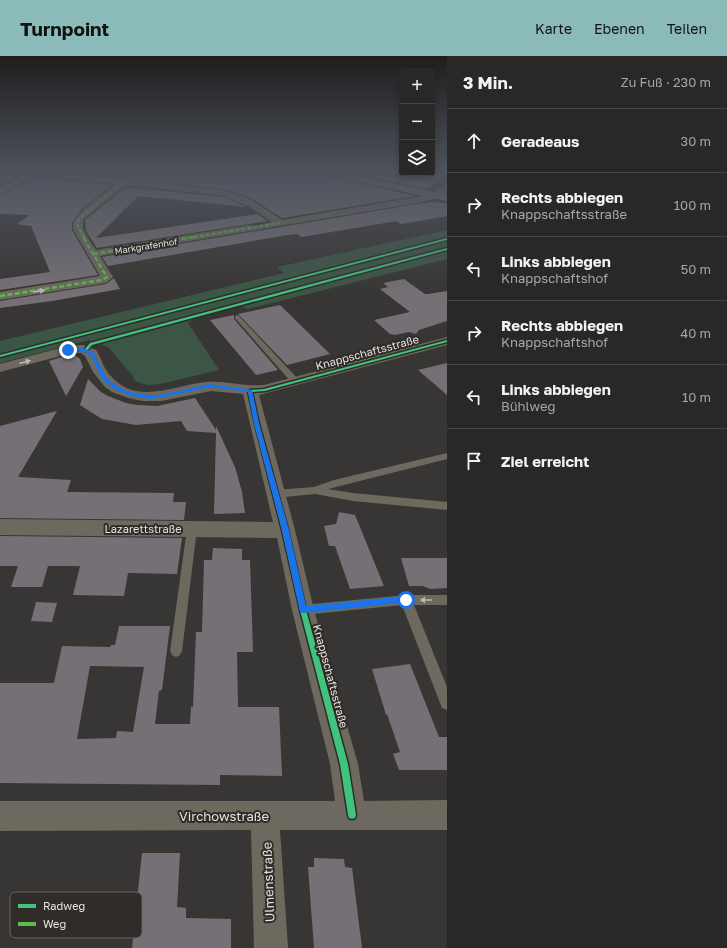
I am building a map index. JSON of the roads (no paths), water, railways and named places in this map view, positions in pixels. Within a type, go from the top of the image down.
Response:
[{"type":"street","points":[[0,296],[105,279],[107,276],[78,229],[77,224],[80,218],[88,212]]},
{"type":"street","points":[[266,212],[280,223]]},
{"type":"street","name":"Markgrafenhof","points":[[94,254],[351,212]]},
{"type":"street","name":"Knappschaftsstraße","points":[[352,815],[344,764],[303,610],[285,530],[250,391],[264,390],[447,341]]},
{"type":"street","points":[[0,368],[68,350],[83,349],[92,353],[104,378],[115,387],[128,393],[159,397],[210,386],[250,391]]},
{"type":"street","name":"Lazarettstraße","points":[[0,527],[285,530]]},
{"type":"street","name":"Virchowstraße","points":[[0,816],[447,815]]},
{"type":"street","name":"Ulmenstraße","points":[[265,816],[270,948]]},
{"type":"lane","points":[[237,317],[295,382]]},
{"type":"lane","points":[[275,494],[315,490],[334,483],[447,456]]},
{"type":"lane","points":[[315,490],[353,497],[447,506]]},
{"type":"lane","points":[[176,651],[192,529]]},
{"type":"lane","points":[[406,600],[447,703]]},
{"type":"lane","points":[[303,610],[406,600],[447,600]]}]
